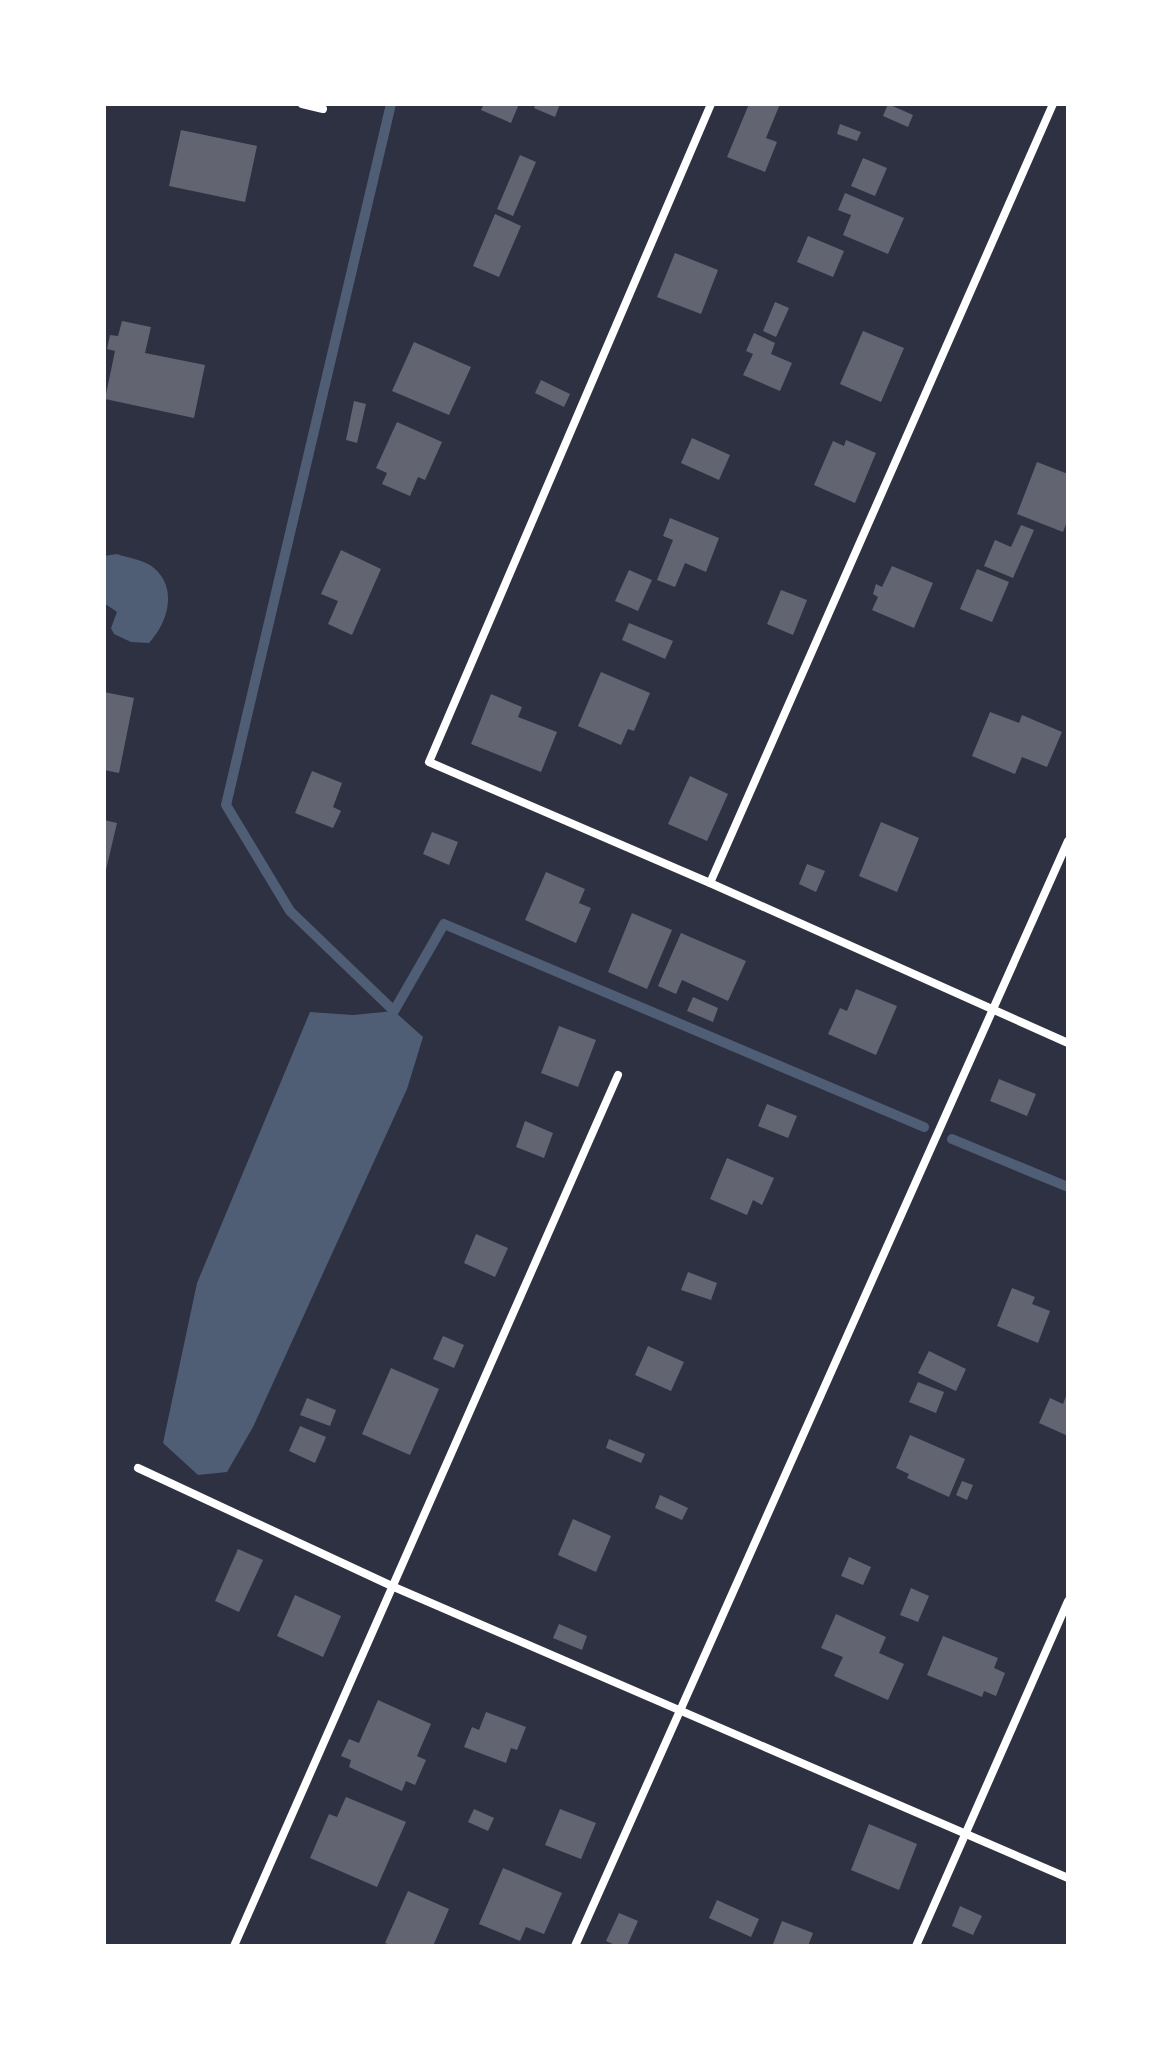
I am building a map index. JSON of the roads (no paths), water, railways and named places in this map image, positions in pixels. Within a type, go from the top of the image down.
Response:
[{"type":"street","points":[[302,104],[323,109]]},
{"type":"street","points":[[711,104],[429,762],[1068,1043]]},
{"type":"street","points":[[710,883],[1053,104]]},
{"type":"street","points":[[575,1946],[1068,841]]},
{"type":"street","points":[[234,1946],[618,1075]]},
{"type":"street","points":[[138,1468],[394,1587],[1068,1878]]},
{"type":"street","points":[[916,1946],[1068,1601]]},
{"type":"water","points":[[117,554],[150,565],[166,585],[168,606],[161,626],[149,643],[131,642],[114,634],[111,628],[117,612],[104,603],[104,556]]},
{"type":"water","points":[[394,1011],[423,1037],[407,1089],[253,1427],[227,1472],[198,1475],[163,1443],[197,1283],[310,1012],[353,1015]]},
{"type":"waterway","points":[[391,104],[226,805],[290,911],[394,1011],[444,924],[924,1127]]},
{"type":"waterway","points":[[952,1139],[1068,1187]]}]
